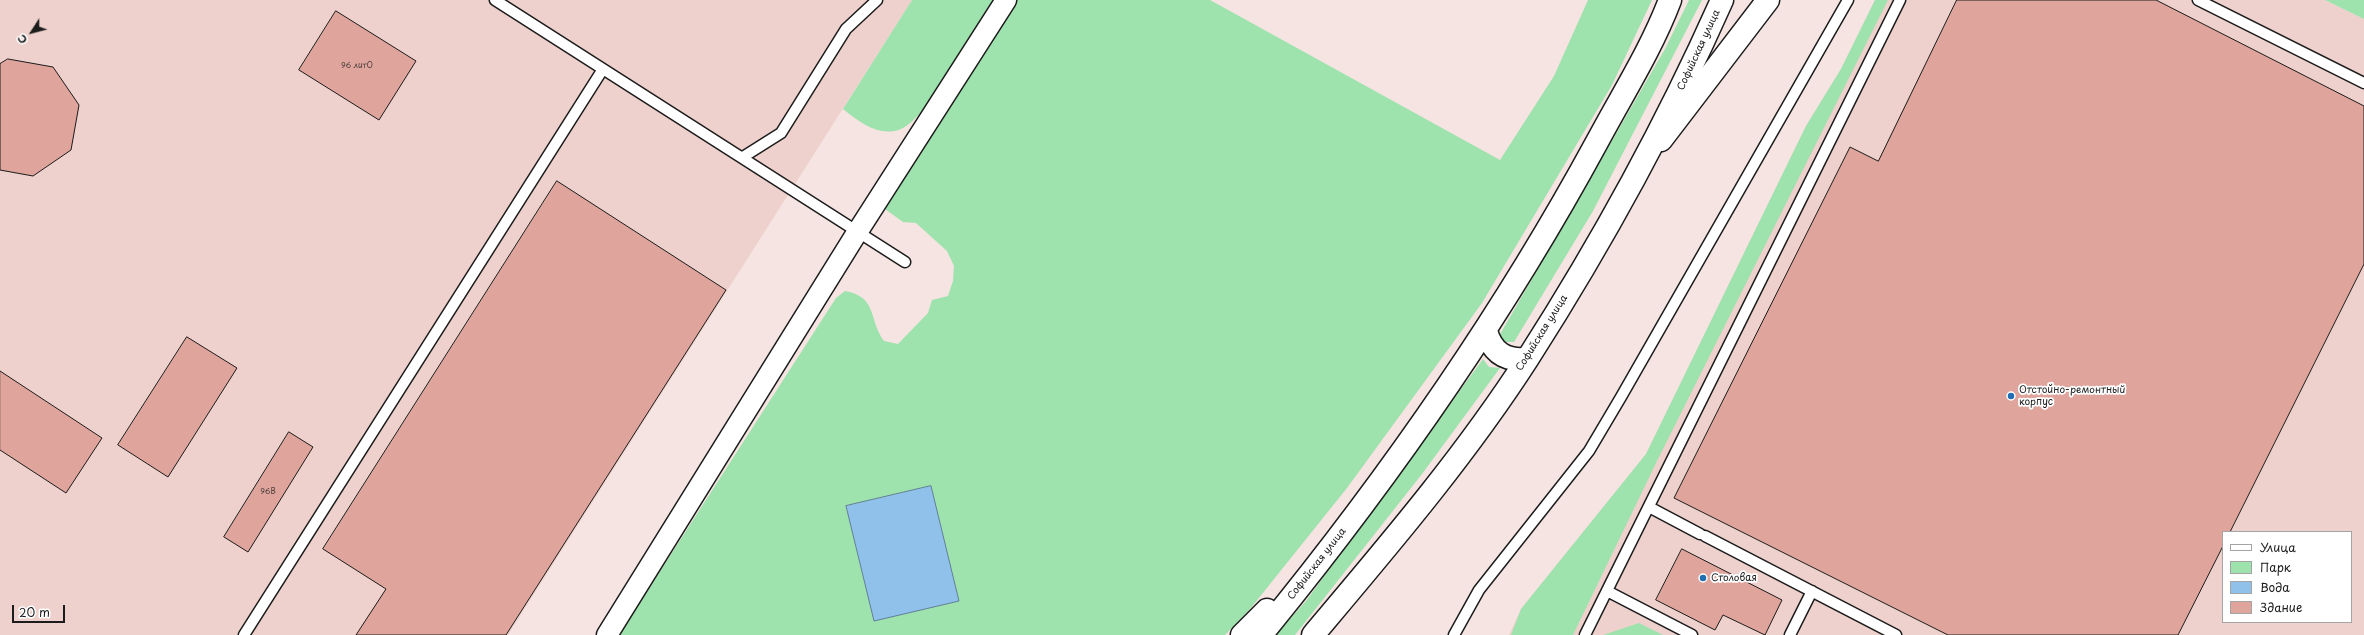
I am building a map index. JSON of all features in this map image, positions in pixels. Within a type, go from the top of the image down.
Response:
[{"type":"main road","name":"Софийская улица","points":[[1261,635],[1311,573],[1379,483],[1486,331],[1576,180],[1634,77],[1670,0]]},
{"type":"main road","name":"Софийская улица","points":[[1313,635],[1415,514],[1527,359],[1646,158],[1722,0]]},
{"type":"main road","points":[[1646,158],[1768,0]]},
{"type":"main road","points":[[1486,331],[1489,342],[1500,354],[1516,360],[1527,359]]},
{"type":"main road","points":[[1242,635],[1262,613],[1311,573]]},
{"type":"street","points":[[607,635],[858,231],[1006,0]]},
{"type":"lane","points":[[495,0],[744,157],[905,262]]},
{"type":"lane","points":[[744,157],[780,133],[846,29],[877,0]]},
{"type":"lane","points":[[1454,635],[1479,590],[1589,451],[1637,370],[1848,0]]},
{"type":"lane","points":[[1585,635],[1900,0]]},
{"type":"lane","points":[[2198,0],[2364,83]]},
{"type":"lane","points":[[244,635],[603,69]]},
{"type":"lane","points":[[1649,507],[1896,635]]},
{"type":"lane","points":[[1607,591],[1692,635]]},
{"type":"lane","points":[[1790,635],[1812,591]]},
{"type":"shaded area","points":[[0,0],[912,0],[508,635],[0,635]]},
{"type":"shaded area","points":[[1875,0],[2325,0],[2364,19],[2364,635],[1509,635],[1521,609],[1646,454],[1806,126],[1841,69]]},
{"type":"green space","points":[[912,0],[994,0],[951,71],[925,108],[912,121],[901,129],[885,132],[870,127],[843,109]]},
{"type":"green space","points":[[1016,0],[1210,0],[1500,160],[1554,76],[1588,0],[1652,0],[1612,85],[1482,303],[1347,488],[1250,609],[1225,635],[619,635],[836,298],[845,291],[863,298],[871,310],[879,333],[884,341],[898,344],[928,313],[932,300],[948,296],[953,281],[954,266],[947,251],[916,223],[903,222],[885,209]]},
{"type":"green space","points":[[1689,0],[1702,0],[1593,211],[1514,342],[1505,342],[1499,336],[1665,49]]},
{"type":"green space","points":[[1875,0],[1888,0],[1657,461],[1573,635],[1511,635],[1521,609],[1646,454],[1806,126],[1841,69]]},
{"type":"green space","points":[[2325,0],[2364,0],[2364,19]]},
{"type":"green space","points":[[1483,359],[1489,367],[1500,368],[1422,474],[1295,635],[1276,635],[1306,601]]},
{"type":"green space","points":[[1639,623],[1663,635],[1603,635]]},
{"type":"water","points":[[931,486],[959,601],[874,621],[846,506]]},
{"type":"building","name":"Отстойно-ремонтный корпус","points":[[1957,0],[2156,0],[2364,106],[2364,264],[2230,531],[2222,531],[2222,548],[2178,635],[1948,635],[1674,498],[1850,147],[1878,161]]},
{"type":"building","points":[[336,11],[416,61],[379,120],[299,70]]},
{"type":"building","points":[[8,59],[53,67],[79,105],[71,150],[33,176],[0,170],[0,64]]},
{"type":"building","points":[[557,181],[726,290],[506,635],[356,635],[386,589],[323,549]]},
{"type":"building","points":[[187,337],[237,368],[168,477],[118,445]]},
{"type":"building","points":[[0,371],[102,438],[66,493],[0,450]]},
{"type":"building","points":[[289,432],[313,447],[248,552],[224,537]]},
{"type":"building","name":"Столовая","points":[[1682,549],[1782,600],[1765,635],[1723,615],[1715,630],[1656,600]]},
{"type":"place","name":"Отстойно-ремонтный корпус","points":[[2011,396]]},
{"type":"place","name":"Столовая","points":[[1703,578]]}]
